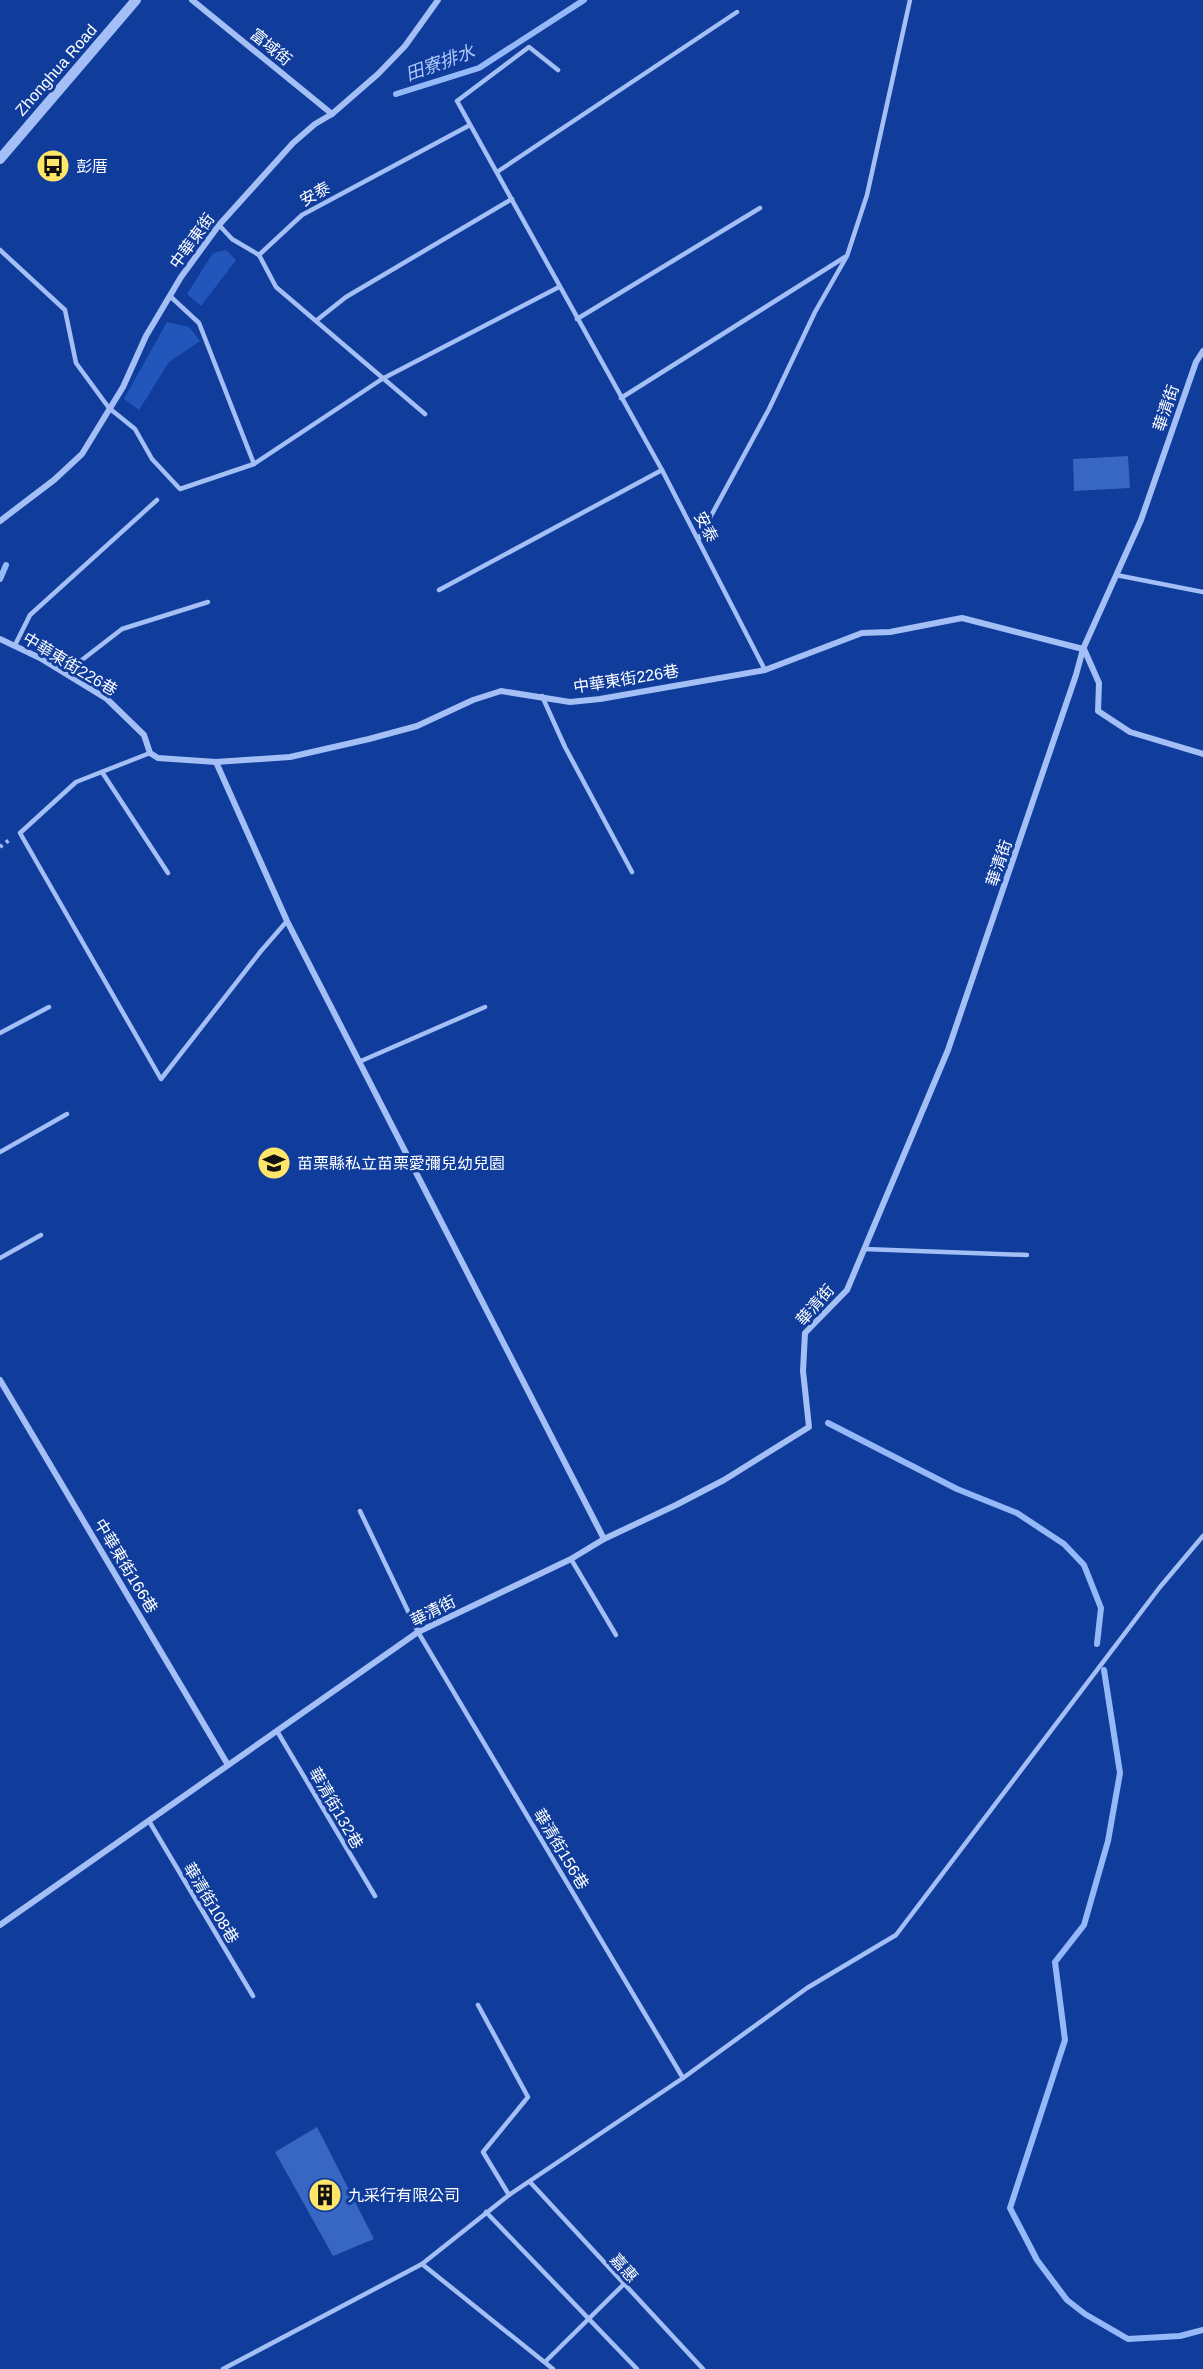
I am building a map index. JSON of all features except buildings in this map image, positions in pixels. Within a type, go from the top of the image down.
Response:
[{"type":"street","name":"Zhonghua Road","points":[[0,159],[136,0]]},
{"type":"street","name":"富域街","points":[[192,0],[332,114]]},
{"type":"street","name":"中華東街","points":[[0,521],[54,480],[82,454],[123,387],[146,336],[181,277],[219,225],[293,143],[315,124],[332,114],[378,74],[405,46],[438,0]]},
{"type":"street","name":"華清街","points":[[0,1925],[418,1632],[571,1559],[604,1539],[724,1480],[809,1427],[803,1371],[805,1333],[847,1290],[948,1050],[1019,846],[1083,649],[1141,520],[1196,362],[1203,351]]},
{"type":"street","name":"中華東街226巷","points":[[0,639],[65,673],[107,699],[144,735],[150,753],[158,758],[216,762],[290,757],[369,739],[417,726],[473,700],[501,691],[570,702],[600,699],[765,670],[862,633],[890,632],[962,618],[1083,649]]},
{"type":"street","points":[[1083,649],[1099,683],[1098,711],[1130,732],[1203,754]]},
{"type":"street","points":[[216,762],[287,921],[361,1061],[604,1539]]},
{"type":"street","name":"中華東街166巷","points":[[0,1380],[228,1765]]},
{"type":"lane","points":[[699,538],[769,409],[816,312],[847,256],[867,195],[910,0]]},
{"type":"lane","points":[[497,172],[737,12]]},
{"type":"lane","name":"安泰","points":[[558,70],[529,47],[457,101],[699,538],[765,670]]},
{"type":"lane","name":"安泰","points":[[259,255],[302,215],[470,125]]},
{"type":"lane","points":[[317,320],[346,297],[512,199]]},
{"type":"lane","points":[[577,319],[760,208]]},
{"type":"lane","points":[[219,225],[231,239],[259,255],[276,286],[381,379],[425,414]]},
{"type":"lane","points":[[0,250],[65,310],[76,363],[109,408],[135,429],[152,459],[180,489],[254,464],[381,379],[559,287]]},
{"type":"lane","points":[[621,398],[847,256]]},
{"type":"lane","points":[[171,297],[199,323],[254,464]]},
{"type":"lane","points":[[439,590],[662,470]]},
{"type":"lane","points":[[15,645],[30,615],[157,500]]},
{"type":"lane","points":[[1116,575],[1203,592]]},
{"type":"lane","points":[[65,673],[122,629],[208,602]]},
{"type":"lane","points":[[542,696],[565,747],[632,872]]},
{"type":"lane","points":[[150,753],[76,783],[20,832],[161,1079],[287,921]]},
{"type":"lane","points":[[102,772],[168,873]]},
{"type":"lane","points":[[361,1061],[485,1006]]},
{"type":"lane","points":[[0,1033],[49,1007]]},
{"type":"lane","points":[[0,1152],[67,1114]]},
{"type":"lane","points":[[0,1258],[41,1235]]},
{"type":"lane","points":[[864,1250],[1027,1256]]},
{"type":"lane","name":"華清街156巷","points":[[360,1511],[418,1632],[683,2078]]},
{"type":"lane","points":[[223,2369],[423,2264],[509,2195],[683,2078],[807,1988],[896,1935],[1160,1587],[1203,1536]]},
{"type":"lane","points":[[571,1559],[616,1635]]},
{"type":"lane","name":"華清街132巷","points":[[277,1731],[375,1896]]},
{"type":"lane","name":"華清街108巷","points":[[148,1821],[253,1996]]},
{"type":"lane","points":[[478,2005],[528,2097],[483,2152],[509,2195]]},
{"type":"lane","name":"嘉惠","points":[[530,2182],[703,2369]]},
{"type":"lane","points":[[486,2212],[637,2369]]},
{"type":"lane","points":[[423,2264],[546,2361],[553,2369]]},
{"type":"lane","points":[[546,2361],[588,2317],[623,2285]]},
{"type":"shaded area","points":[[226,250],[236,260],[201,306],[187,294],[213,253]]},
{"type":"shaded area","points":[[167,322],[189,327],[200,341],[169,362],[139,410],[124,399]]},
{"type":"waterway","name":"田寮排水","points":[[396,94],[479,68],[584,0]]},
{"type":"waterway","name":"田寮排水","points":[[0,579],[6,565]]},
{"type":"waterway","points":[[828,1423],[957,1489],[1017,1513],[1064,1544],[1084,1565],[1101,1608],[1097,1644]]},
{"type":"waterway","points":[[1104,1670],[1120,1773],[1108,1841],[1084,1925],[1055,1962],[1065,2040],[1010,2208],[1037,2260],[1067,2300],[1085,2314],[1128,2339],[1180,2336],[1203,2330]]},
{"type":"place","name":"彭厝","points":[[53,166]]},
{"type":"place","name":"苗栗縣私立苗栗愛彌兒幼兒園","points":[[274,1163]]},
{"type":"place","name":"九采行有限公司","points":[[325,2195]]}]
